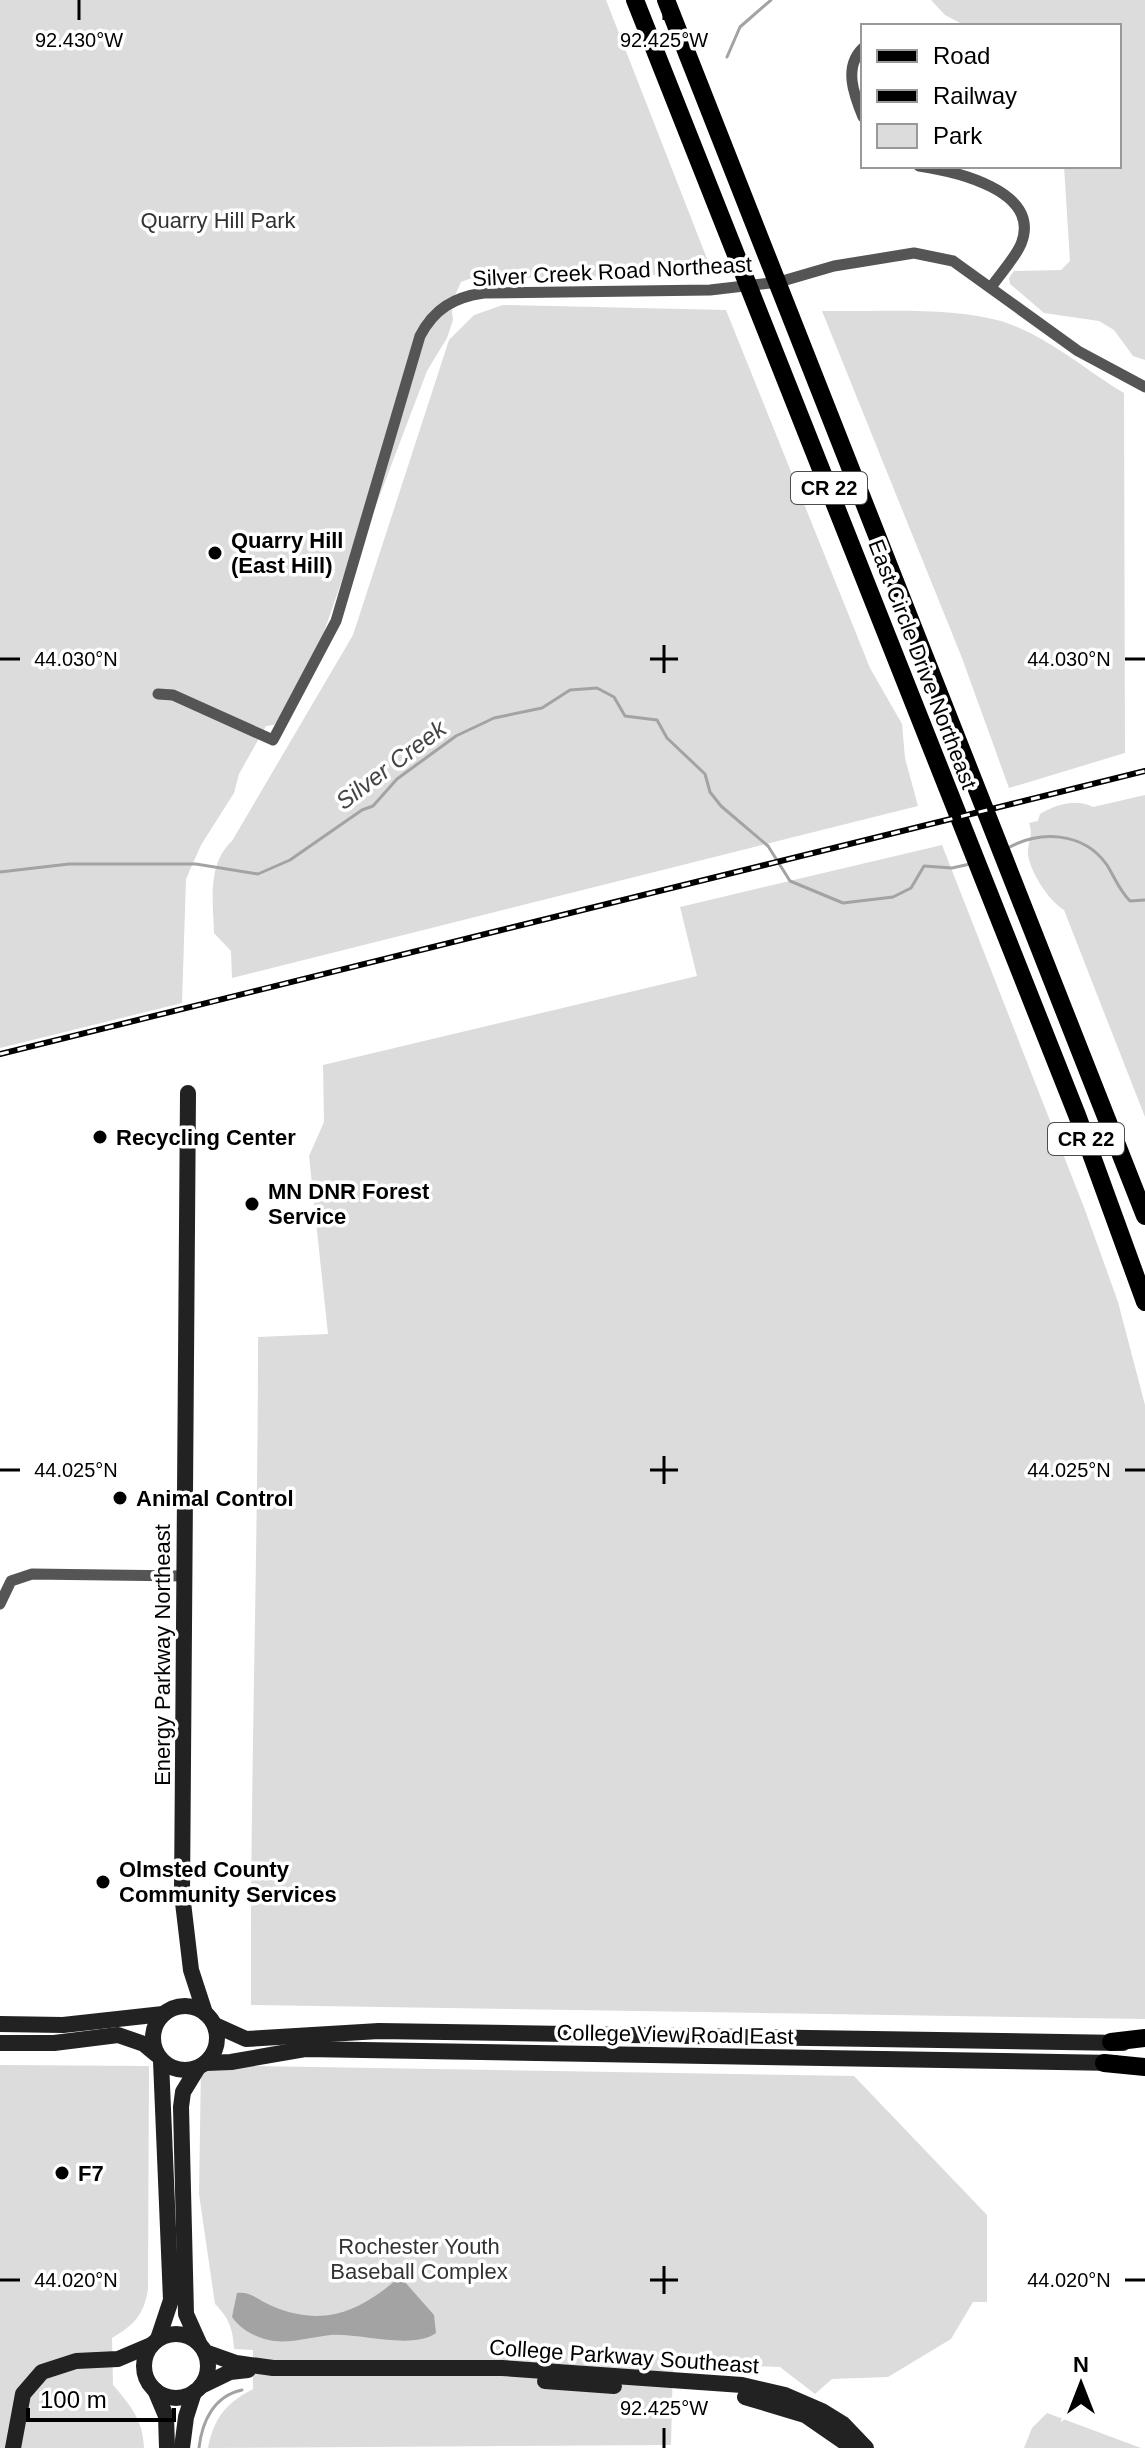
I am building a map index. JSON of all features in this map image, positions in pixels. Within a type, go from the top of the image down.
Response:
[{"type":"main road","name":"East Circle Drive Northeast","points":[[635,0],[1077,1115],[1145,1302]]},
{"type":"main road","name":"East Circle Drive Northeast","points":[[666,0],[1145,1216]]},
{"type":"main road","points":[[1111,2042],[1145,2040]]},
{"type":"main road","points":[[1104,2063],[1145,2065]]},
{"type":"street","points":[[861,50],[855,55],[850,79],[861,111]]},
{"type":"street","points":[[929,168],[977,178],[1014,202],[1022,223],[1022,242],[992,286]]},
{"type":"street","name":"Silver Creek Road Northeast","points":[[158,694],[173,695],[273,740],[336,621],[425,326],[441,308],[484,293],[680,292],[750,286],[779,282],[834,266],[914,253],[953,261],[992,286],[1078,351],[1145,387]]},
{"type":"street","name":"Energy Parkway Northeast","points":[[188,1093],[182,1894],[192,1976],[210,2019]]},
{"type":"street","points":[[0,1604],[11,1581],[32,1574],[184,1576]]},
{"type":"street","points":[[167,2448],[166,2416],[151,2386],[144,2362],[171,2300],[159,2058],[153,2033],[192,1976]]},
{"type":"street","points":[[0,2024],[63,2025],[167,2012],[182,2006],[210,2019],[217,2045],[183,2092],[181,2107],[186,2314],[202,2348],[208,2371],[186,2417],[182,2448]]},
{"type":"street","name":"College View Road East","points":[[210,2019],[246,2039],[328,2032],[394,2031],[1111,2042]]},
{"type":"street","points":[[0,2043],[54,2043],[118,2035],[144,2044],[178,2070],[202,2066]]},
{"type":"street","name":"College View Road East","points":[[202,2066],[305,2049],[1104,2063]]},
{"type":"street","points":[[13,2448],[18,2407],[31,2381],[58,2364],[118,2359],[179,2334],[202,2348]]},
{"type":"street","name":"College Parkway Southeast","points":[[202,2348],[236,2363],[273,2368]]},
{"type":"street","points":[[76,2361],[119,2367],[177,2398],[198,2389]]},
{"type":"street","name":"College Parkway Southeast","points":[[198,2389],[230,2372],[273,2368],[403,2366],[574,2371],[742,2385],[785,2395],[822,2411],[843,2424],[866,2448]]},
{"type":"street","name":"College Parkway Southeast","points":[[360,2369],[407,2375],[558,2381],[759,2399],[805,2415],[853,2448]]},
{"type":"green space","name":"Quarry Hill Park","points":[[0,0],[606,0],[713,274],[469,279],[461,282],[451,304],[453,320],[447,338],[427,371],[375,508],[358,534],[324,632],[283,713],[274,725],[266,726],[239,774],[234,793],[201,845],[186,879],[182,1003],[0,1048]]},
{"type":"green space","points":[[931,0],[1145,0],[1145,360],[1133,356],[1114,330],[1099,321],[1044,313],[1010,284],[1009,278],[1014,271],[1061,270],[1070,261],[1064,168],[1121,168],[1121,24],[962,24],[945,15]]},
{"type":"green space","points":[[503,305],[726,310],[870,668],[902,724],[905,758],[918,806],[232,978],[231,951],[214,933],[213,884],[218,861],[353,635],[449,340],[474,315]]},
{"type":"green space","points":[[822,311],[959,313],[1001,321],[1034,335],[1124,393],[1125,753],[1009,788],[962,658]]},
{"type":"green space","points":[[1145,795],[1145,1117],[1064,910],[1042,886],[1033,870],[1028,851],[1029,823],[1038,821],[1040,814],[1046,811],[1059,805],[1080,803],[1093,807]]},
{"type":"green space","points":[[942,845],[1085,1210],[1118,1302],[1145,1405],[1145,2019],[251,2005],[258,1337],[328,1334],[309,1156],[324,1122],[323,1065],[697,976],[680,907]]},
{"type":"green space","points":[[0,2065],[149,2066],[148,2289],[137,2318],[112,2338],[113,2385],[135,2414],[144,2448],[0,2448]]},
{"type":"green space","name":"Rochester Youth Baseball Complex","points":[[201,2065],[854,2076],[987,2215],[987,2302],[973,2302],[951,2339],[888,2377],[832,2379],[815,2394],[780,2367],[673,2363],[671,2445],[208,2448],[223,2412],[253,2389],[253,2350],[234,2349],[229,2324],[215,2304],[199,2194]]},
{"type":"green space","points":[[1047,2413],[1141,2448],[1024,2448],[1032,2428]]},
{"type":"shaded area","points":[[395,2281],[404,2281],[434,2315],[436,2333],[426,2338],[400,2341],[331,2335],[274,2341],[250,2333],[232,2317],[237,2293],[251,2295],[290,2312],[323,2316],[352,2309]]},
{"type":"waterway","points":[[727,57],[740,27],[771,0]]},
{"type":"waterway","name":"Silver Creek","points":[[0,872],[69,864],[196,864],[258,874],[290,860],[362,810],[373,806],[397,779],[456,736],[494,718],[542,708],[570,690],[597,688],[614,697],[625,716],[657,720],[667,738],[705,774],[710,792],[721,806],[768,846],[790,881],[843,903],[893,897],[911,888],[924,866],[952,868],[970,864]]},
{"type":"waterway","name":"Silver Creek","points":[[1006,849],[1046,837],[1073,840],[1097,854],[1130,901],[1145,900]]},
{"type":"waterway","points":[[199,2448],[211,2411],[224,2398],[242,2390]]},
{"type":"railway","points":[[0,1054],[1145,771]]},
{"type":"place","name":"Quarry Hill (East Hill)","points":[[215,553]]},
{"type":"place","name":"Recycling Center","points":[[100,1137]]},
{"type":"place","name":"MN DNR Forest Service","points":[[252,1204]]},
{"type":"place","name":"Animal Control","points":[[120,1498]]},
{"type":"place","name":"Olmsted County Community Services","points":[[103,1882]]},
{"type":"place","name":"F7","points":[[62,2173]]}]
